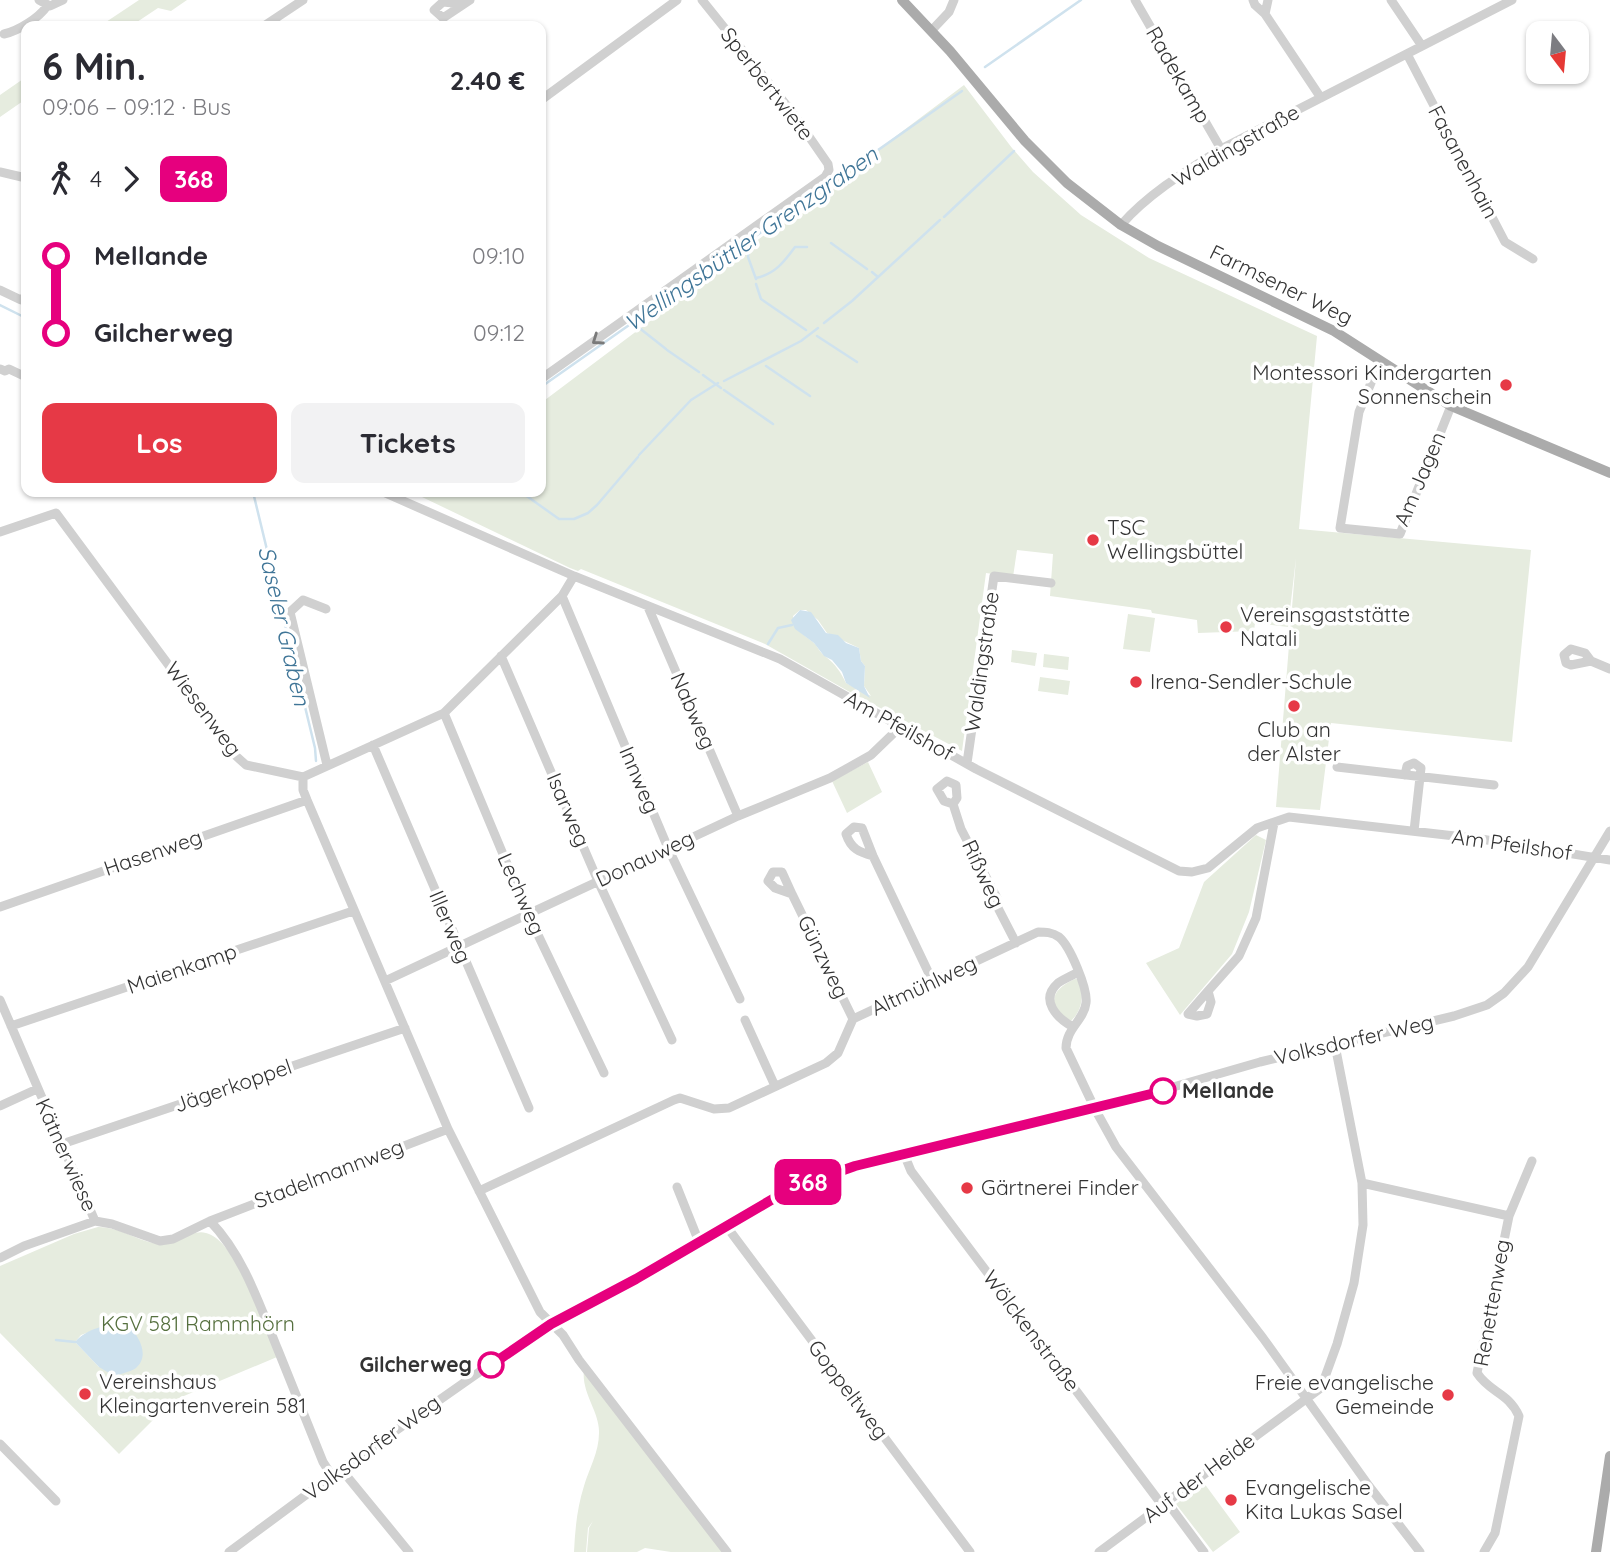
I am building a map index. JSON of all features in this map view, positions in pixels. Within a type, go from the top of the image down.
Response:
[{"type":"main road","name":"Farmsener Weg","points":[[902,0],[932,30],[1006,121],[1049,166],[1121,225],[1169,252],[1346,337],[1451,406],[1610,473]]},
{"type":"main road","points":[[1597,1552],[1610,1455]]},
{"type":"street","points":[[30,21],[43,3],[54,5],[63,0]]},
{"type":"street","points":[[272,21],[303,0]]},
{"type":"street","points":[[546,96],[677,0]]},
{"type":"street","name":"Sperbertwiete","points":[[546,375],[825,177],[829,170],[828,164],[792,112],[702,0]]},
{"type":"street","points":[[932,30],[950,12],[954,0]]},
{"type":"street","name":"Radekamp","points":[[1135,0],[1221,149]]},
{"type":"street","name":"Waldingstraße","points":[[1253,0],[1321,98]]},
{"type":"street","points":[[1265,14],[1268,0]]},
{"type":"street","points":[[1391,0],[1422,46]]},
{"type":"street","name":"Waldingstraße","points":[[1121,225],[1136,209],[1221,149],[1509,1]]},
{"type":"street","points":[[4,34],[12,33],[21,27]]},
{"type":"street","name":"Fasanenhain","points":[[1407,54],[1505,242],[1533,259]]},
{"type":"street","points":[[0,172],[21,176]]},
{"type":"street","points":[[0,290],[21,300]]},
{"type":"street","name":"Am Jagen","points":[[1380,360],[1359,412],[1340,528],[1401,534],[1451,406]]},
{"type":"street","points":[[0,369],[9,369],[21,375]]},
{"type":"street","name":"Am Pfeilshof","points":[[394,497],[574,576],[780,660],[967,763],[1179,871],[1192,872],[1208,868],[1257,828],[1289,817],[1414,831],[1610,860]]},
{"type":"street","name":"Wiesenweg","points":[[0,532],[56,513],[236,756],[246,765],[303,777]]},
{"type":"street","points":[[574,576],[562,596],[444,713],[303,777],[303,790],[448,1129],[540,1312],[564,1335],[579,1360],[727,1552]]},
{"type":"street","name":"Waldingstraße","points":[[967,763],[994,576],[1051,583]]},
{"type":"street","name":"Innweg","points":[[562,596],[668,848],[740,999]]},
{"type":"street","points":[[326,609],[303,600],[290,612],[327,765]]},
{"type":"street","name":"Nabweg","points":[[648,607],[738,816]]},
{"type":"street","name":"Isarweg","points":[[501,656],[598,881],[672,1040]]},
{"type":"street","points":[[1591,661],[1610,669]]},
{"type":"street","name":"Lechweg","points":[[444,713],[528,914],[604,1073]]},
{"type":"street","name":"Donauweg","points":[[385,981],[738,816],[830,778],[871,755],[899,727]]},
{"type":"street","name":"Illerweg","points":[[373,745],[529,1108]]},
{"type":"street","points":[[1337,767],[1494,785]]},
{"type":"street","points":[[1414,831],[1420,777]]},
{"type":"street","name":"Hasenweg","points":[[0,907],[307,800]]},
{"type":"street","name":"Rißweg","points":[[953,804],[961,829],[997,898],[998,908],[1016,943]]},
{"type":"street","points":[[1208,991],[1239,956],[1256,918],[1274,823]]},
{"type":"street","name":"Volksdorfer Weg","points":[[229,1552],[341,1469],[551,1324],[611,1293],[790,1189],[855,1166],[1095,1109],[1260,1062],[1454,1017],[1490,1003],[1528,967],[1610,831]]},
{"type":"street","points":[[873,856],[933,982]]},
{"type":"street","name":"Günzweg","points":[[792,894],[853,1019]]},
{"type":"street","name":"Maienkamp","points":[[11,1026],[353,911]]},
{"type":"street","name":"Altmühlweg","points":[[479,1191],[667,1102],[680,1098],[714,1109],[729,1108],[826,1063],[838,1053],[853,1019],[1038,932],[1058,936],[1064,943],[1086,988],[1086,1005],[1066,1038],[1066,1048],[1095,1109]]},
{"type":"street","points":[[1073,1027],[1058,1018],[1050,998],[1057,984],[1078,972]]},
{"type":"street","name":"Kätnerwiese","points":[[0,1000],[96,1221]]},
{"type":"street","points":[[745,1020],[775,1086]]},
{"type":"street","name":"Jägerkoppel","points":[[62,1144],[405,1028]]},
{"type":"street","name":"Auf der Heide","points":[[1099,1552],[1321,1388],[1353,1283],[1363,1225],[1362,1183],[1335,1045]]},
{"type":"street","name":"Kätnerwiese","points":[[0,1106],[37,1089]]},
{"type":"street","points":[[1095,1109],[1116,1147],[1420,1552]]},
{"type":"street","name":"Stadelmannweg","points":[[96,1221],[160,1241],[173,1239],[210,1221],[448,1129]]},
{"type":"street","name":"Wölckenstraße","points":[[904,1154],[911,1171],[1164,1504],[1204,1552]]},
{"type":"street","name":"Renettenweg","points":[[1484,1552],[1494,1534],[1520,1416],[1513,1401],[1482,1382],[1477,1373],[1509,1216],[1532,1161]]},
{"type":"street","points":[[1362,1183],[1509,1216]]},
{"type":"street","points":[[677,1187],[699,1242]]},
{"type":"street","points":[[0,1258],[96,1221]]},
{"type":"street","points":[[210,1221],[237,1254],[323,1462],[332,1476]]},
{"type":"street","name":"Goppeltweg","points":[[727,1227],[970,1552]]},
{"type":"street","points":[[0,1444],[56,1501]]},
{"type":"street","points":[[341,1469],[409,1552]]},
{"type":"green space","points":[[139,0],[187,0],[171,11],[158,8],[138,21],[108,21]]},
{"type":"green space","points":[[21,80],[21,102],[0,117],[0,95]]},
{"type":"green space","points":[[964,85],[1033,172],[1081,215],[1149,258],[1317,336],[1299,529],[1531,550],[1512,742],[1331,723],[1320,810],[1276,807],[1296,558],[1288,627],[1255,623],[1254,631],[1198,633],[1197,620],[1152,613],[1151,610],[1050,596],[1053,554],[1017,550],[1013,577],[986,573],[962,751],[765,644],[581,569],[578,571],[422,497],[546,497],[546,399]],"holes":[[[800,610],[806,610],[818,620],[827,633],[859,648],[861,661],[865,666],[864,686],[871,696],[846,683],[835,665],[798,630],[793,616]]]},
{"type":"green space","points":[[1128,614],[1155,618],[1150,652],[1123,649]]},
{"type":"green space","points":[[1012,650],[1037,653],[1035,666],[1011,662]]},
{"type":"green space","points":[[1044,654],[1069,657],[1068,670],[1043,667]]},
{"type":"green space","points":[[1040,677],[1070,681],[1068,695],[1038,691]]},
{"type":"green space","points":[[868,762],[882,792],[847,813],[832,781]]},
{"type":"green space","points":[[1256,835],[1266,840],[1249,912],[1232,954],[1180,1015],[1146,963],[1179,948],[1204,882]]},
{"type":"green space","points":[[1078,979],[1082,996],[1078,1012],[1071,1021],[1058,1010],[1054,998],[1060,988]]},
{"type":"green space","name":"KGV 581 Rammhörn","points":[[98,1227],[114,1229],[160,1244],[200,1232],[217,1239],[228,1251],[249,1287],[277,1357],[160,1406],[163,1410],[119,1454],[0,1333],[0,1266],[74,1234]],"holes":[[[108,1325],[99,1367],[75,1342],[81,1335]]]},
{"type":"green space","points":[[584,1370],[723,1552],[671,1552],[645,1548],[637,1552],[587,1552],[589,1528],[593,1521],[588,1528],[586,1552],[574,1552],[580,1502],[599,1440],[599,1425],[585,1387]]},
{"type":"green space","points":[[1204,1483],[1240,1532],[1213,1552],[1176,1504]]},
{"type":"water","points":[[800,610],[811,612],[826,633],[838,635],[846,643],[859,648],[861,661],[865,666],[864,686],[870,698],[846,683],[842,672],[832,660],[795,629],[791,620]]},
{"type":"water","points":[[124,1322],[137,1337],[143,1356],[136,1368],[114,1376],[99,1367],[75,1342],[91,1330]]},
{"type":"waterway","name":"Wellingsbüttler Grenzgraben","points":[[985,67],[1081,0]]},
{"type":"waterway","name":"Wellingsbüttler Grenzgraben","points":[[546,383],[962,91]]},
{"type":"waterway","points":[[944,217],[1014,151]]},
{"type":"waterway","points":[[824,323],[852,301],[940,220]]},
{"type":"waterway","points":[[746,243],[756,279]]},
{"type":"waterway","points":[[831,243],[867,269]]},
{"type":"waterway","points":[[756,278],[774,270],[795,247],[807,247]]},
{"type":"waterway","points":[[872,272],[878,277]]},
{"type":"waterway","points":[[756,284],[761,299],[806,330]]},
{"type":"waterway","points":[[0,305],[21,316]]},
{"type":"waterway","points":[[633,323],[666,349]]},
{"type":"waterway","points":[[724,381],[801,341],[818,328]]},
{"type":"waterway","points":[[817,336],[857,362]]},
{"type":"waterway","points":[[667,350],[699,372]]},
{"type":"waterway","points":[[766,366],[810,396]]},
{"type":"waterway","points":[[703,375],[721,388]]},
{"type":"waterway","points":[[639,455],[691,400],[718,383]]},
{"type":"waterway","points":[[724,390],[773,424]]},
{"type":"waterway","points":[[528,497],[559,519],[574,519],[588,513],[597,505],[638,457]]},
{"type":"waterway","name":"Saseler Graben","points":[[254,497],[316,761]]},
{"type":"waterway","points":[[768,644],[778,628],[792,625]]},
{"type":"waterway","points":[[56,1340],[75,1342]]},
{"type":"bus line","name":"368","points":[[491,1365],[535,1333],[636,1279],[790,1189],[855,1166],[1163,1091]]},
{"type":"place","name":"Montessori Kindergarten Sonnenschein","points":[[1506,385]]},
{"type":"place","name":"TSC Wellingsbüttel","points":[[1093,540]]},
{"type":"place","name":"Vereinsgaststätte Natali","points":[[1226,627]]},
{"type":"place","name":"Irena-Sendler-Schule","points":[[1136,682]]},
{"type":"place","name":"Club an der Alster","points":[[1294,706]]},
{"type":"place","name":"Mellande","points":[[1163,1091]]},
{"type":"place","name":"Gärtnerei Finder","points":[[967,1188]]},
{"type":"place","name":"Gilcherweg","points":[[491,1365]]},
{"type":"place","name":"Vereinshaus Kleingartenverein 581","points":[[85,1394]]},
{"type":"place","name":"Freie evangelische Gemeinde","points":[[1448,1395]]},
{"type":"place","name":"Evangelische Kita Lukas Sasel","points":[[1231,1500]]}]
